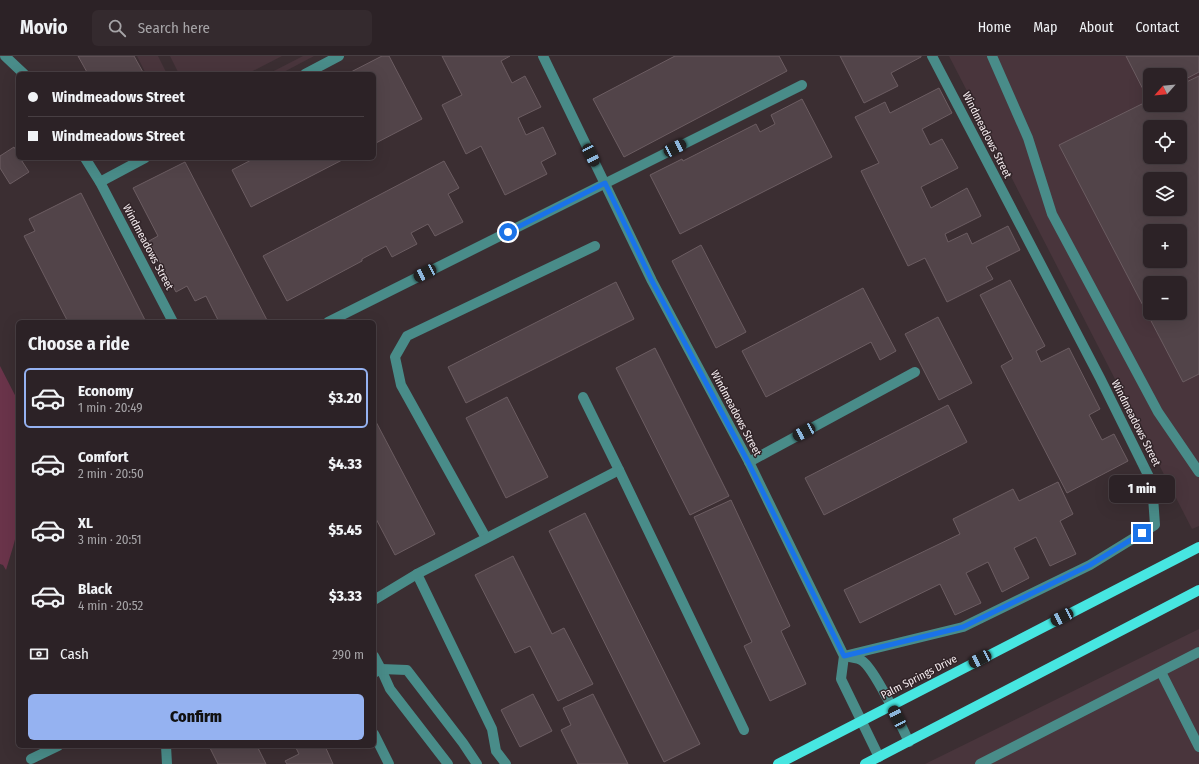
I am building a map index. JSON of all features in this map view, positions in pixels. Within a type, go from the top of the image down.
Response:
[{"type":"main road","name":"Palm Springs Drive","points":[[778,764],[1199,547]]},
{"type":"main road","points":[[865,764],[1199,590]]},
{"type":"street","points":[[5,56],[22,72]]},
{"type":"street","points":[[309,72],[339,56]]},
{"type":"street","name":"Windmeadows Street","points":[[543,56],[652,281],[748,462],[844,656],[963,627],[1090,565],[1156,525],[1152,483],[1096,371],[932,56]]},
{"type":"street","points":[[992,56],[1028,138],[1052,214],[1158,412],[1199,472]]},
{"type":"street","points":[[332,320],[802,85]]},
{"type":"street","name":"Windmeadows Street","points":[[86,160],[100,182],[172,320]]},
{"type":"street","points":[[100,182],[141,160]]},
{"type":"street","points":[[486,538],[401,385],[395,357],[407,336],[595,246]]},
{"type":"street","points":[[748,462],[915,372]]},
{"type":"street","points":[[583,397],[744,730]]},
{"type":"street","points":[[376,599],[417,574],[619,470]]},
{"type":"street","points":[[417,574],[492,729],[496,751],[506,764]]},
{"type":"street","points":[[980,764],[1199,652]]},
{"type":"street","points":[[879,757],[841,679],[844,656],[863,661],[891,705],[909,742]]},
{"type":"street","points":[[378,671],[407,670],[463,743],[477,764]]},
{"type":"street","points":[[378,671],[390,689],[448,764]]},
{"type":"street","points":[[1161,672],[1199,747]]},
{"type":"street","points":[[376,738],[389,764]]},
{"type":"street","points":[[31,759],[54,748]]},
{"type":"street","points":[[166,748],[167,764]]},
{"type":"shaded area","points":[[137,56],[158,56],[166,72],[145,72]]},
{"type":"shaded area","points":[[170,56],[282,56],[251,72],[178,72]]},
{"type":"shaded area","points":[[303,56],[314,56],[284,72],[272,72]]},
{"type":"shaded area","points":[[949,56],[1199,56],[1199,526],[1192,529]]},
{"type":"shaded area","points":[[0,366],[16,397],[16,536],[6,570],[3,565],[0,564]]},
{"type":"shaded area","points":[[1199,629],[1199,764],[925,764]]},
{"type":"building","points":[[78,56],[134,56],[143,72],[87,72]]},
{"type":"building","points":[[382,56],[389,56],[422,119],[376,143],[376,72],[351,72]]},
{"type":"building","points":[[442,56],[510,56],[501,61],[512,83],[525,76],[541,107],[518,118],[526,135],[543,127],[556,154],[541,162],[547,174],[505,195],[481,146],[466,154],[442,105],[462,95]]},
{"type":"building","points":[[675,56],[779,56],[787,71],[624,157],[593,99]]},
{"type":"building","points":[[840,56],[921,57],[891,73],[898,86],[864,103]]},
{"type":"building","points":[[1126,56],[1199,56],[1199,72],[1187,78],[1187,68],[1143,68],[1143,89]]},
{"type":"building","points":[[1199,76],[1199,374],[1183,382],[1151,320],[1187,320],[1187,276],[1143,276],[1143,306],[1059,145],[1143,103],[1143,112],[1187,112],[1187,82]]},
{"type":"building","points":[[939,88],[952,113],[922,129],[930,145],[942,139],[958,168],[921,187],[931,208],[967,188],[981,216],[945,234],[948,242],[967,233],[972,244],[1008,226],[1020,250],[986,267],[993,279],[947,302],[925,258],[908,266],[861,171],[879,163],[855,117],[885,102],[890,113]]},
{"type":"building","points":[[802,99],[832,157],[680,234],[650,175],[682,159],[683,161],[756,124],[760,132],[775,124],[771,115]]},
{"type":"building","points":[[14,147],[16,150],[16,160],[21,160],[29,172],[10,184],[0,168],[0,156]]},
{"type":"building","points":[[251,160],[342,160],[251,207],[232,170]]},
{"type":"building","points":[[444,161],[459,188],[448,194],[463,222],[435,236],[428,224],[411,233],[417,244],[392,257],[386,246],[362,259],[362,261],[287,301],[263,256]]},
{"type":"building","points":[[185,162],[267,320],[218,320],[206,296],[195,301],[187,286],[176,292],[149,241],[158,236],[133,188]]},
{"type":"building","points":[[81,193],[145,320],[67,320],[24,236],[35,231],[29,219]]},
{"type":"building","points":[[701,245],[746,332],[716,348],[672,261]]},
{"type":"building","points":[[1010,280],[1045,346],[1036,351],[1041,362],[1069,348],[1100,409],[1089,415],[1102,440],[1114,434],[1128,461],[1067,493],[1001,366],[1013,359],[980,295]]},
{"type":"building","points":[[616,282],[634,319],[466,403],[448,367]]},
{"type":"building","points":[[863,288],[896,351],[880,360],[871,342],[766,397],[742,351]]},
{"type":"building","points":[[938,317],[972,383],[939,400],[905,334]]},
{"type":"building","points":[[655,348],[729,496],[690,515],[616,368]]},
{"type":"building","points":[[507,397],[548,477],[506,498],[466,418]]},
{"type":"building","points":[[948,405],[967,442],[824,515],[805,478]]},
{"type":"building","points":[[376,422],[435,534],[395,555],[376,519]]},
{"type":"building","points":[[1058,482],[1073,514],[1060,521],[1076,554],[1050,566],[1036,537],[1014,548],[1029,578],[1002,592],[988,562],[966,573],[981,603],[955,615],[940,584],[860,623],[844,590],[960,534],[953,519],[1013,489],[1019,501]]},
{"type":"building","points":[[731,500],[790,626],[781,631],[806,684],[770,701],[744,646],[752,642],[694,517]]},
{"type":"building","points":[[585,513],[700,744],[664,762],[549,531]]},
{"type":"building","points":[[513,556],[552,634],[564,628],[593,684],[558,701],[530,646],[515,653],[475,575]]},
{"type":"building","points":[[533,694],[552,731],[520,747],[501,710]]},
{"type":"building","points":[[593,694],[628,764],[578,764],[561,730],[571,725],[563,708]]},
{"type":"building","points":[[210,748],[258,748],[266,764],[218,764]]},
{"type":"building","points":[[296,748],[326,748],[333,764],[287,764],[285,761],[299,754]]},
{"type":"route","points":[[508,232],[605,183],[652,281],[748,462],[844,656],[963,627],[1090,565],[1142,533]]}]
